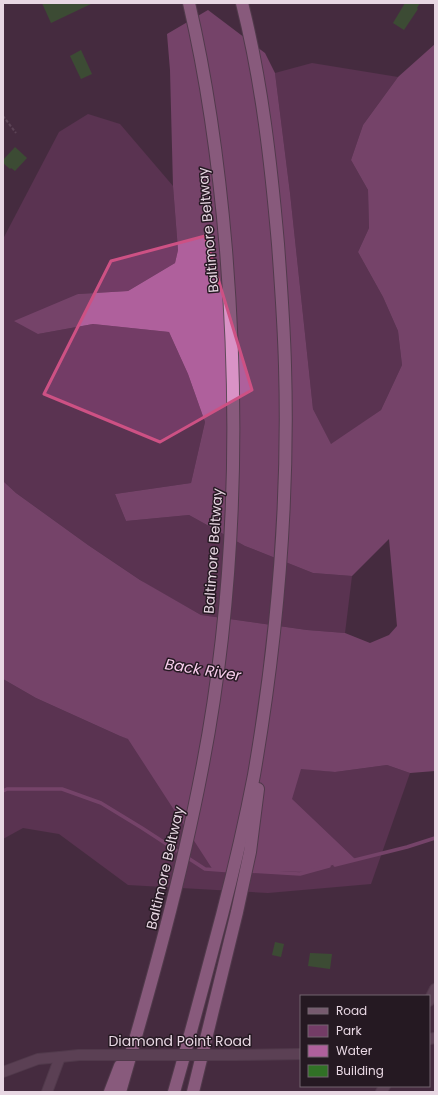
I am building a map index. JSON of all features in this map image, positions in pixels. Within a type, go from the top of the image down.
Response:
[{"type":"highway","name":"Baltimore Beltway","points":[[120,1092],[146,1004],[175,896],[202,768],[222,631],[232,507],[234,442],[230,296],[222,203],[211,119],[197,36],[189,3]]},
{"type":"highway","points":[[193,1092],[237,912],[250,852],[260,778],[265,706],[280,574],[283,509],[285,366],[281,286],[274,200],[263,111],[249,29],[242,3]]},
{"type":"highway","points":[[174,1092],[196,1017],[238,850],[253,777],[265,706]]},
{"type":"highway","points":[[110,1092],[146,1004]]},
{"type":"street","points":[[430,999],[435,989]]},
{"type":"street","name":"Diamond Point Road","points":[[3,1072],[38,1060],[79,1055],[300,1054]]},
{"type":"street","points":[[47,1092],[60,1057]]},
{"type":"path","points":[[3,116],[16,133]]},
{"type":"highlighted area","points":[[205,236],[252,390],[160,442],[44,394],[111,261]]},
{"type":"green space","points":[[312,63],[398,77],[363,125],[351,160],[368,190],[369,228],[358,252],[383,297],[398,331],[402,365],[381,410],[331,445],[313,409],[290,193],[275,73]]},
{"type":"green space","points":[[88,114],[120,124],[173,186],[178,250],[175,263],[128,291],[78,294],[38,334],[93,324],[169,332],[188,374],[205,422],[191,483],[115,494],[126,521],[189,515],[245,546],[313,573],[352,576],[345,633],[307,630],[201,615],[146,584],[88,545],[16,493],[3,481],[3,239],[59,132]]},
{"type":"green space","points":[[3,679],[36,698],[120,736],[185,756],[335,772],[387,765],[410,773],[371,884],[268,893],[128,885],[59,834],[23,828],[3,839]]},
{"type":"water","name":"Back River","points":[[208,10],[265,53],[275,73],[290,193],[313,409],[331,444],[381,410],[402,365],[398,331],[383,297],[358,252],[369,228],[368,190],[351,160],[363,125],[398,77],[435,44],[435,771],[410,773],[387,765],[335,772],[301,769],[292,799],[355,859],[307,872],[213,870],[128,739],[36,698],[3,679],[3,481],[16,493],[88,545],[140,580],[201,615],[307,630],[345,633],[370,643],[389,635],[397,626],[389,539],[352,576],[313,573],[245,546],[189,515],[126,521],[115,494],[191,483],[205,422],[188,374],[169,332],[93,324],[38,334],[14,321],[78,294],[128,291],[175,263],[178,250],[173,186],[170,70],[167,34]]},
{"type":"building","points":[[42,3],[93,3],[51,23]]},
{"type":"building","points":[[405,3],[420,3],[417,8],[418,9],[404,30],[393,23]]},
{"type":"building","points":[[81,50],[92,74],[81,79],[70,56]]},
{"type":"building","points":[[15,147],[27,158],[15,171],[3,163],[3,160]]},
{"type":"building","points":[[275,942],[284,944],[281,957],[272,955]]},
{"type":"building","points":[[310,953],[332,954],[330,969],[308,966]]},
{"type":"waterway","points":[[3,791],[7,789],[62,789],[101,803],[205,869],[232,871]]},
{"type":"waterway","points":[[335,865],[407,847],[435,838]]},
{"type":"waterway","points":[[248,871],[300,874],[329,866]]}]
